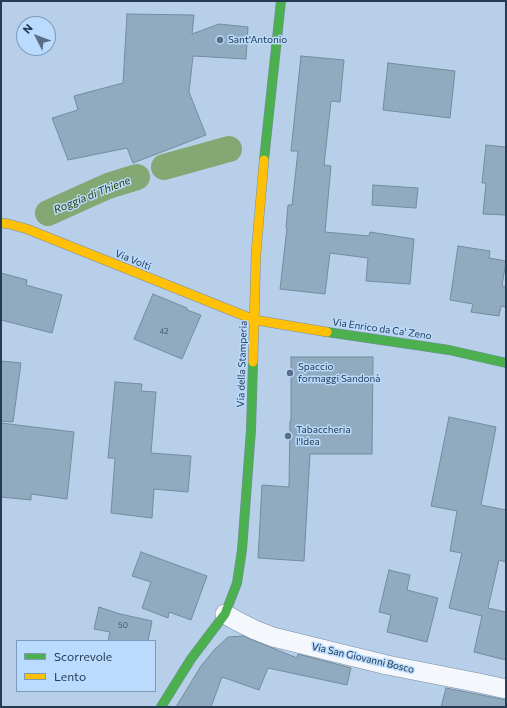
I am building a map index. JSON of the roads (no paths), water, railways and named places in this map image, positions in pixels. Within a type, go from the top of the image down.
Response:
[{"type":"street","name":"Via della Stamperia","points":[[161,707],[191,659],[225,614],[237,583],[242,550],[250,430],[255,320],[256,254],[262,181],[281,1]]},
{"type":"street","name":"Via Volti","points":[[1,223],[27,229],[255,320]]},
{"type":"street","name":"Via Enrico da Ca' Zeno","points":[[255,320],[298,328],[449,350],[506,363]]},
{"type":"street","name":"Via San Giovanni Bosco","points":[[225,614],[255,630],[273,637],[387,665],[506,689]]},
{"type":"waterway","name":"Roggia di Thiene","points":[[164,167],[229,149]]},
{"type":"waterway","name":"Roggia di Thiene","points":[[48,213],[108,186],[137,177]]},
{"type":"place","name":"Sant'Antonio","points":[[220,40]]},
{"type":"place","name":"Spaccio formaggi Sandonà","points":[[290,373]]},
{"type":"place","name":"Tabaccheria l'Idea","points":[[288,436]]}]
